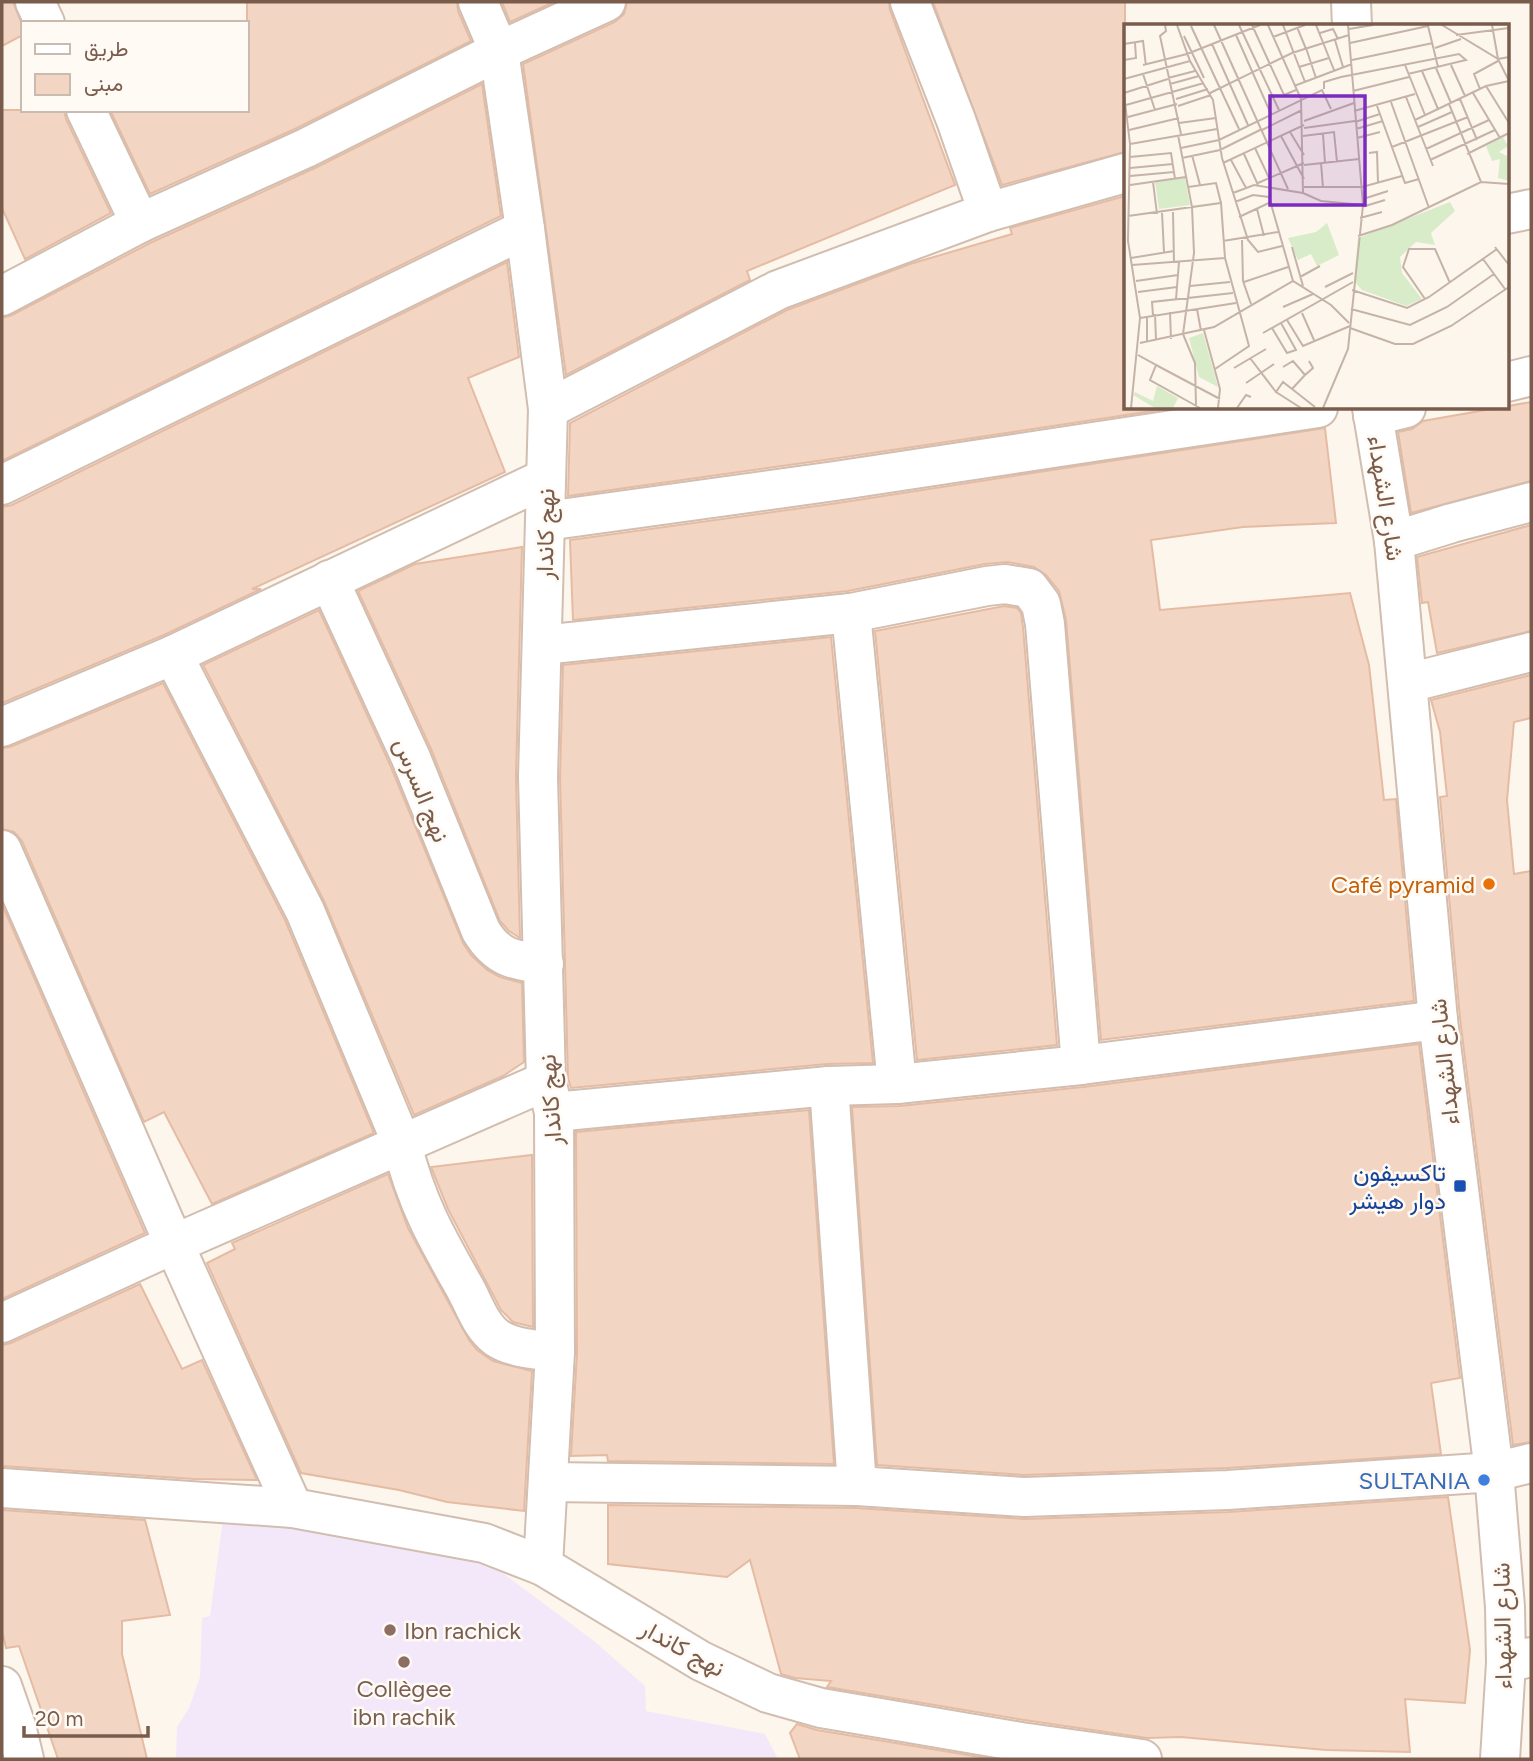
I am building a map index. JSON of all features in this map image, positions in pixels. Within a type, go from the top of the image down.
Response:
[{"type":"street","points":[[35,2],[44,21]]},
{"type":"street","name":"نهج كاندار","points":[[478,2],[499,51],[526,229],[548,409],[538,778],[550,1097],[555,1352],[543,1566],[701,1661],[768,1693],[821,1708],[1021,1742],[1142,1759]]},
{"type":"street","points":[[6,282],[306,148],[499,51],[606,2]]},
{"type":"street","points":[[910,2],[988,212]]},
{"type":"street","points":[[1351,2],[1352,24]]},
{"type":"street","points":[[87,112],[140,223]]},
{"type":"street","points":[[548,409],[778,290],[988,212],[1124,173]]},
{"type":"street","points":[[1508,214],[1531,209]]},
{"type":"street","points":[[2,485],[526,229]]},
{"type":"street","points":[[1508,382],[1531,376]]},
{"type":"street","points":[[546,521],[835,481],[1305,410]]},
{"type":"street","name":"شارع الشهداء","points":[[1384,411],[1438,1020],[1494,1472],[1505,1607],[1519,1660],[1500,1759]]},
{"type":"street","points":[[2,727],[173,655],[545,478]]},
{"type":"street","points":[[1394,541],[1531,502]]},
{"type":"street","name":"نهج السرس","points":[[329,580],[411,758],[481,931],[490,946],[499,953],[516,960],[544,964]]},
{"type":"street","points":[[542,645],[851,613],[1005,584],[1029,588],[1041,604],[1046,638],[1081,1065]]},
{"type":"street","points":[[851,613],[897,1084]]},
{"type":"street","points":[[1408,683],[1531,652]]},
{"type":"street","points":[[173,655],[305,911],[402,1144],[410,1180],[421,1209],[489,1330],[508,1343],[555,1352]]},
{"type":"street","points":[[2,850],[293,1508]]},
{"type":"street","points":[[2,1323],[402,1144],[550,1097],[897,1084],[1081,1065],[1438,1020]]},
{"type":"street","points":[[829,1086],[856,1486]]},
{"type":"street","points":[[548,1482],[856,1486],[1024,1497],[1228,1490],[1494,1472],[1531,1463]]},
{"type":"street","points":[[2,1488],[293,1508],[484,1543],[543,1566]]},
{"type":"street","points":[[2,1686],[14,1739]]},
{"type":"shaded area","name":"Ibn rachick","points":[[223,1519],[477,1554],[594,1641],[645,1686],[646,1711],[765,1734],[778,1759],[176,1759],[177,1727],[189,1708],[200,1677],[202,1618],[210,1616]]},
{"type":"building","points":[[2,2],[13,2],[21,22],[21,36],[2,46]]},
{"type":"building","points":[[247,2],[457,2],[471,41],[297,128],[150,194],[111,112],[248,112]]},
{"type":"building","points":[[502,2],[554,2],[510,22]]},
{"type":"building","points":[[627,2],[889,2],[955,185],[747,271],[750,280],[566,375],[523,64],[615,22],[624,14]]},
{"type":"building","points":[[933,2],[1125,2],[1124,152],[1002,185]]},
{"type":"building","points":[[482,84],[501,216],[2,461],[2,318],[150,243],[315,168]]},
{"type":"building","points":[[2,110],[64,112],[111,213],[25,259],[2,208]]},
{"type":"building","points":[[1124,196],[1124,410],[1160,410],[568,496],[570,423],[787,310],[910,264],[1012,234],[1010,228]]},
{"type":"building","points":[[507,262],[519,357],[468,378],[505,472],[252,589],[261,589],[164,635],[2,703],[2,507],[12,505]]},
{"type":"building","points":[[1531,402],[1531,481],[1411,513],[1398,432],[1412,429],[1423,421],[1486,410],[1508,410],[1508,406]]},
{"type":"building","points":[[1325,428],[1336,523],[1243,527],[1151,540],[1160,610],[1350,593],[1369,665],[1384,800],[1396,799],[1414,1001],[1101,1040],[1066,620],[1059,591],[1046,575],[1034,567],[1008,562],[985,564],[848,591],[573,620],[570,540],[838,503]]},
{"type":"building","points":[[1531,525],[1531,631],[1437,653],[1428,602],[1422,603],[1417,557]]},
{"type":"building","points":[[522,547],[516,776],[520,938],[500,921],[431,749],[358,591],[415,564]]},
{"type":"building","points":[[1004,606],[1017,608],[1021,613],[1023,627],[1057,1045],[917,1060],[875,631]]},
{"type":"building","points":[[319,610],[391,767],[463,943],[487,970],[522,983],[524,1062],[503,1076],[414,1115],[324,901],[203,665]]},
{"type":"building","points":[[831,637],[873,1063],[827,1064],[571,1088],[568,1078],[560,777],[563,665]]},
{"type":"building","points":[[1531,675],[1531,718],[1514,722],[1507,800],[1514,874],[1531,871],[1531,1442],[1513,1445],[1460,1018],[1440,797],[1447,796],[1440,732],[1431,700]]},
{"type":"building","points":[[163,683],[285,920],[374,1133],[212,1204],[164,1112],[144,1122],[22,841],[14,832],[2,829],[2,748]]},
{"type":"building","points":[[2,904],[145,1233],[2,1299]]},
{"type":"building","points":[[1419,1044],[1460,1378],[1431,1383],[1441,1454],[1227,1468],[1024,1475],[877,1465],[852,1107],[899,1106],[1083,1087]]},
{"type":"building","points":[[809,1110],[834,1464],[608,1461],[607,1455],[571,1456],[577,1353],[576,1132]]},
{"type":"building","points":[[532,1155],[533,1327],[513,1322],[501,1310],[448,1209],[431,1167]]},
{"type":"building","points":[[388,1174],[408,1228],[469,1340],[477,1350],[493,1361],[532,1371],[524,1511],[447,1502],[399,1490],[301,1473],[207,1263],[235,1249],[232,1243]]},
{"type":"building","points":[[140,1284],[182,1369],[202,1360],[257,1480],[194,1479],[2,1466],[2,1345]]},
{"type":"building","points":[[1448,1497],[1470,1650],[1465,1703],[1405,1699],[1410,1752],[1326,1750],[1181,1737],[1147,1738],[827,1687],[831,1681],[781,1674],[750,1560],[727,1577],[608,1564],[608,1505],[856,1508],[1025,1519],[1229,1512]]},
{"type":"building","points":[[2,1510],[145,1520],[170,1615],[122,1621],[122,1654],[147,1759],[58,1759],[19,1646],[6,1648],[2,1631]]},
{"type":"building","points":[[797,1724],[817,1730],[992,1759],[800,1759],[790,1733]]},
{"type":"place","name":"Café pyramid","points":[[1489,884]]},
{"type":"place","name":"تاكسيفون دوار هيشر","points":[[1460,1186]]},
{"type":"place","name":"SULTANIA","points":[[1484,1480]]},
{"type":"place","name":"Ibn rachick","points":[[390,1630]]},
{"type":"place","name":"Collègee ibn rachik","points":[[404,1662]]}]
